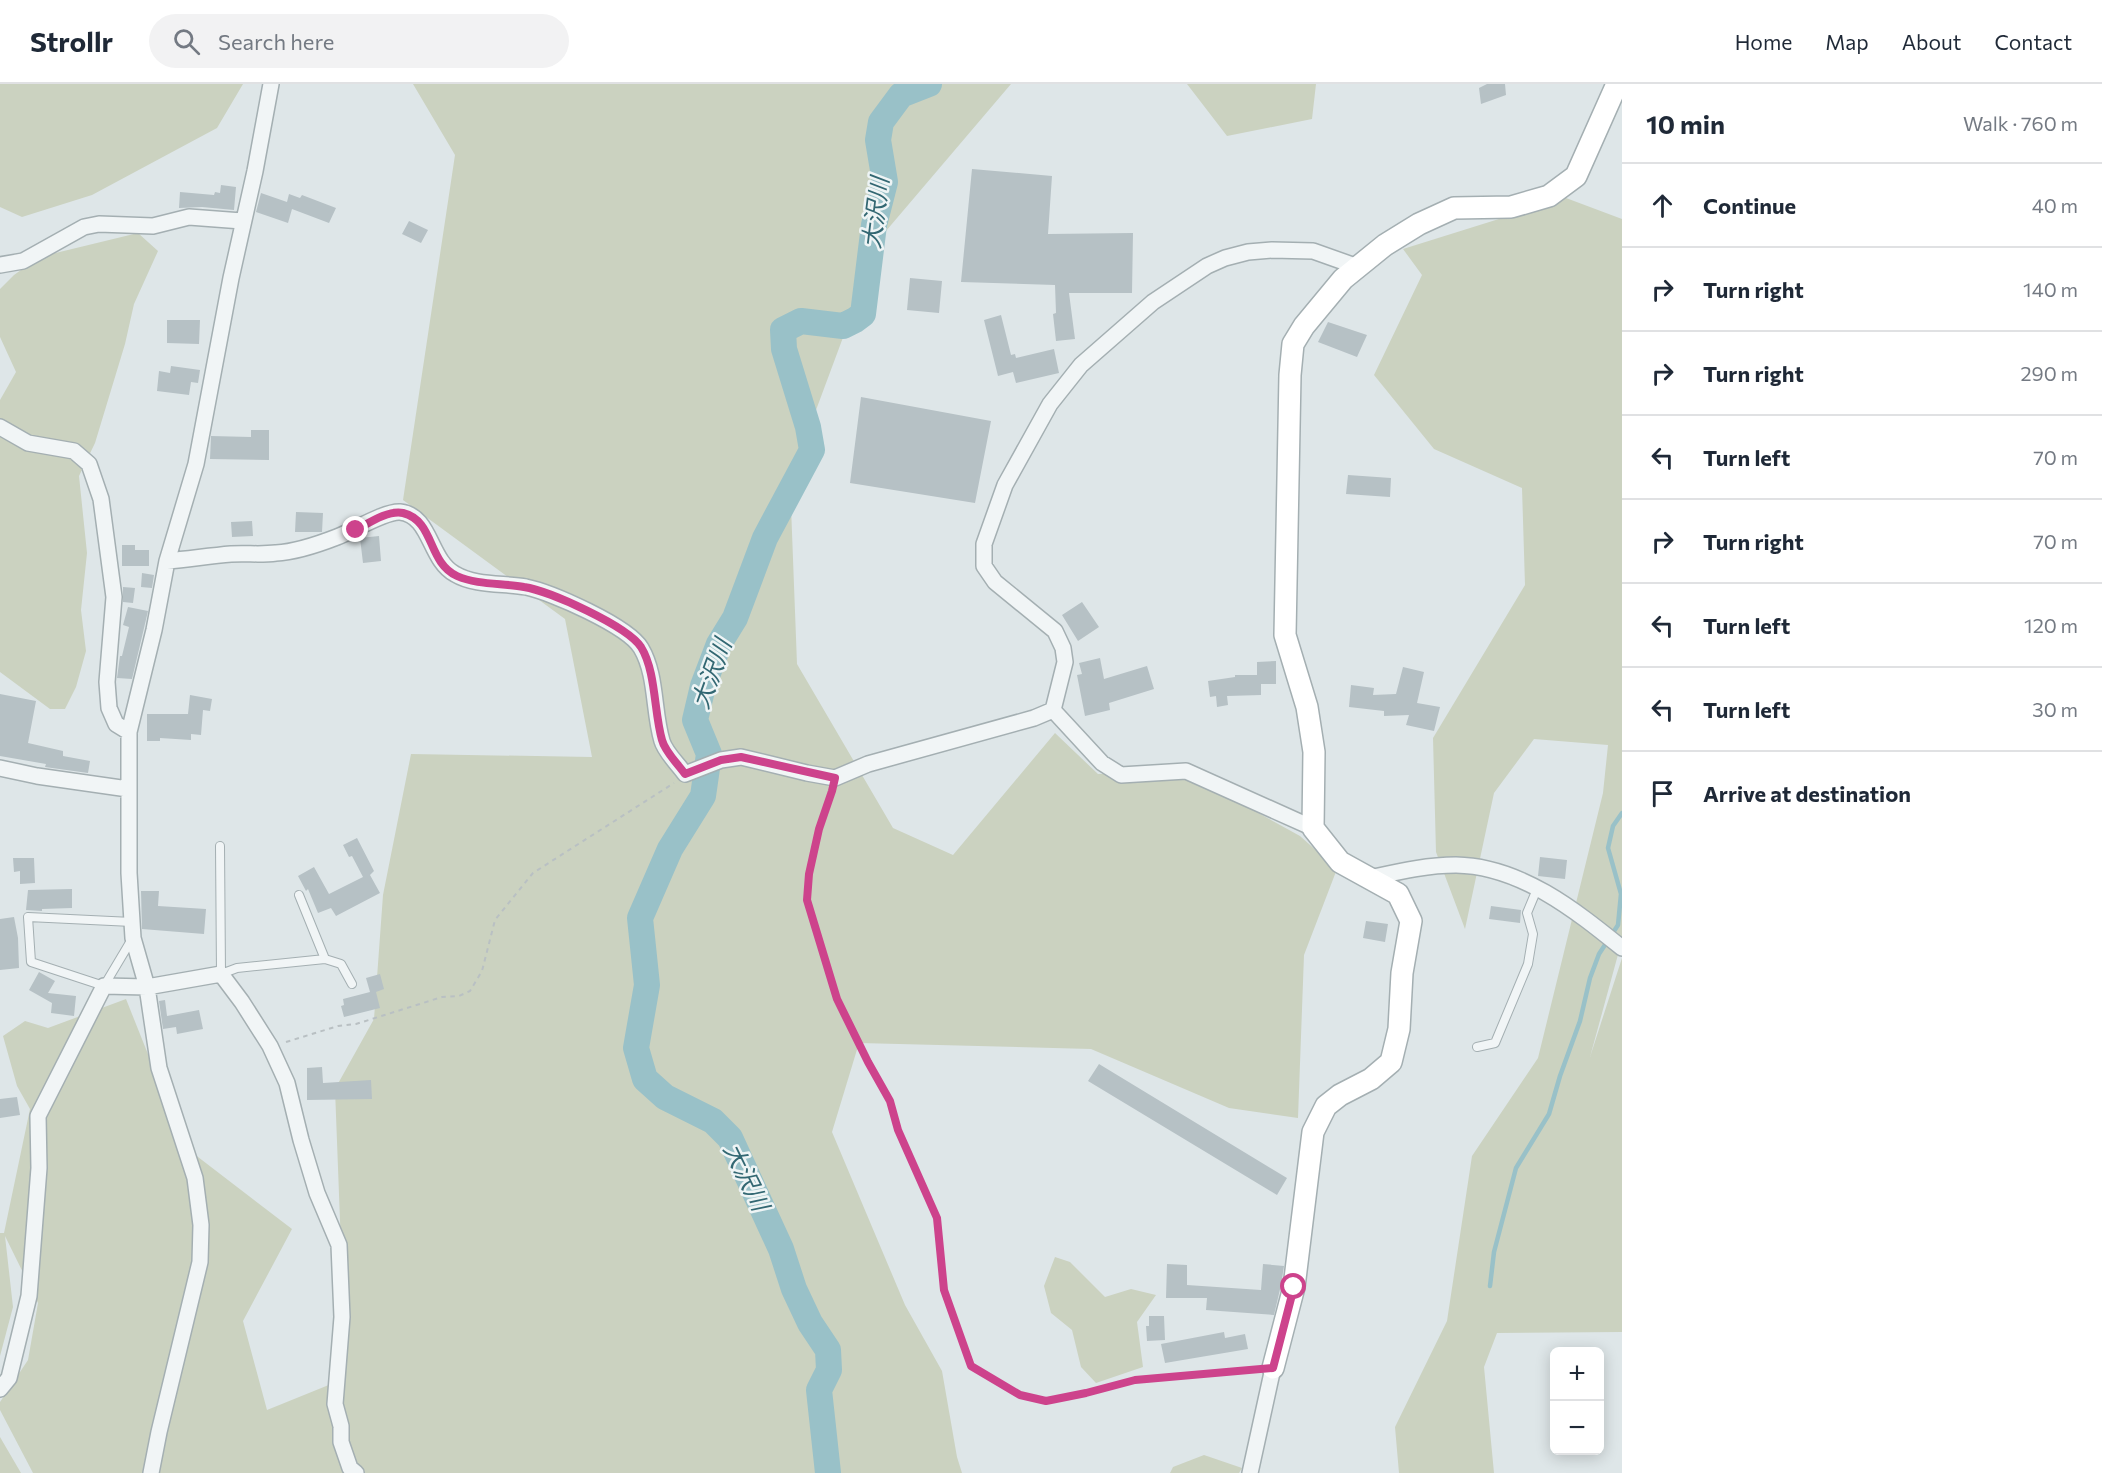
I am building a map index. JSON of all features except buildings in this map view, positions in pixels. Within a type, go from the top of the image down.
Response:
[{"type":"street","points":[[1313,828],[1314,752],[1307,707],[1285,635],[1290,375],[1293,344],[1322,302],[1343,279],[1385,245],[1419,224],[1454,208],[1511,207],[1549,196],[1576,176],[1617,84]]},
{"type":"street","points":[[151,1473],[200,1263],[201,1225],[195,1178],[159,1068],[147,987],[132,938],[128,789],[129,732],[154,630],[167,561],[196,465],[270,86]]},
{"type":"street","points":[[0,265],[23,261],[84,227],[99,224],[153,226],[189,217],[242,221]]},
{"type":"street","points":[[1053,710],[1065,662],[1063,648],[1055,631],[995,582],[984,566],[984,544],[1005,485],[1050,404],[1081,365],[1099,349],[1153,302],[1207,266],[1248,252],[1272,250],[1313,251],[1358,267]]},
{"type":"street","points":[[0,427],[28,443],[74,451],[89,464],[101,499],[114,597],[107,682],[109,708],[116,724],[129,732]]},
{"type":"street","points":[[167,561],[237,554],[277,554],[336,538],[378,518],[399,512],[415,517],[425,529],[435,554],[446,569],[457,576],[527,587],[555,596],[624,631],[641,647],[650,671],[662,743],[685,774],[721,760],[741,757],[835,778],[868,764],[1034,718],[1053,710]]},
{"type":"street","points":[[1053,710],[1102,763],[1121,774],[1186,771],[1313,828],[1340,862],[1398,894],[1411,921],[1402,973],[1399,1029],[1390,1062],[1371,1079],[1340,1095],[1326,1106],[1313,1132],[1294,1287],[1250,1473]]},
{"type":"street","points":[[0,768],[37,776],[128,789]]},
{"type":"street","points":[[1369,878],[1423,867],[1457,865],[1494,871],[1555,897],[1622,948]]},
{"type":"street","points":[[0,1389],[9,1378],[29,1296],[39,1168],[38,1116],[104,986],[147,987],[221,974],[270,1046],[287,1083],[317,1193],[339,1245],[342,1317],[335,1404],[341,1426],[341,1442],[350,1468],[356,1473]]},
{"type":"lane","points":[[220,846],[221,974],[237,968],[325,959],[341,964],[352,984]]},
{"type":"lane","points":[[1477,1047],[1495,1043],[1528,964],[1533,934],[1527,913],[1537,889]]},
{"type":"lane","points":[[299,895],[325,959]]},
{"type":"lane","points":[[132,922],[28,916],[30,962],[104,986],[132,938]]},
{"type":"path","points":[[270,1046],[338,1026],[365,1022],[442,997],[459,996],[470,991],[482,971],[495,920],[533,873],[675,783],[685,774]]},
{"type":"path","points":[[835,778],[819,829],[809,874],[807,900],[837,999],[890,1101],[898,1130],[937,1218],[944,1290],[971,1366],[1020,1395],[1046,1401],[1135,1380],[1273,1368]]},
{"type":"green space","points":[[0,84],[243,84],[217,128],[92,195],[22,217],[0,207]]},
{"type":"green space","points":[[413,84],[1011,84],[880,238],[790,480],[797,664],[893,828],[953,855],[1055,733],[1098,774],[1182,771],[1300,836],[1337,869],[1304,955],[1298,1118],[1229,1108],[1091,1049],[859,1043],[832,1132],[905,1305],[942,1371],[957,1457],[962,1473],[33,1473],[0,1410],[0,1402],[28,1360],[38,1303],[5,1236],[13,1307],[0,1356],[0,1233],[4,1233],[30,1109],[17,1086],[3,1036],[25,1021],[48,1028],[126,999],[185,1147],[292,1229],[243,1321],[267,1410],[346,1378],[335,1089],[374,1019],[383,895],[411,754],[592,757],[565,619],[403,500],[455,155]]},
{"type":"green space","points":[[1187,84],[1316,84],[1312,119],[1227,136]]},
{"type":"green space","points":[[1566,198],[1622,219],[1622,940],[1590,1057],[1622,958],[1622,1332],[1497,1333],[1484,1367],[1494,1473],[1399,1473],[1395,1427],[1447,1321],[1472,1156],[1538,1058],[1603,793],[1608,745],[1534,739],[1494,793],[1465,929],[1436,852],[1433,738],[1525,585],[1522,488],[1434,449],[1374,375],[1422,275],[1403,249]]},
{"type":"green space","points":[[138,233],[158,251],[134,304],[125,344],[95,443],[79,476],[87,553],[81,610],[86,651],[76,687],[65,709],[50,709],[0,672],[0,400],[16,372],[0,337],[0,289],[14,275],[39,257]]},
{"type":"green space","points":[[1055,1257],[1070,1262],[1105,1297],[1131,1289],[1156,1295],[1137,1322],[1143,1367],[1096,1383],[1081,1367],[1072,1330],[1051,1313],[1044,1286]]},
{"type":"green space","points":[[0,1437],[21,1473],[0,1473]]},
{"type":"green space","points":[[1204,1455],[1242,1468],[1239,1473],[1170,1473],[1173,1467]]},
{"type":"waterway","name":"大沢川","points":[[828,1473],[819,1390],[829,1370],[828,1350],[810,1323],[794,1289],[781,1249],[730,1138],[713,1121],[665,1097],[645,1079],[636,1048],[647,985],[640,918],[670,849],[703,796],[709,754],[695,720],[703,686],[719,644],[735,618],[765,538],[812,450],[808,427],[784,349],[783,330],[801,321],[843,326],[863,314],[874,225],[885,182],[878,140],[881,122],[901,95],[929,84]]},
{"type":"waterway","points":[[1490,1286],[1494,1252],[1516,1168],[1549,1114],[1580,1021],[1590,978],[1599,954],[1618,925],[1621,894],[1608,848],[1613,826],[1622,813]]},
{"type":"route","points":[[356,530],[378,518],[399,512],[415,517],[425,529],[435,554],[446,569],[457,576],[527,587],[555,596],[624,631],[641,647],[650,671],[662,743],[685,774],[721,760],[741,757],[835,778],[819,829],[809,874],[807,900],[837,999],[890,1101],[898,1130],[937,1218],[944,1290],[971,1366],[1020,1395],[1046,1401],[1135,1380],[1273,1368],[1294,1287]]}]
